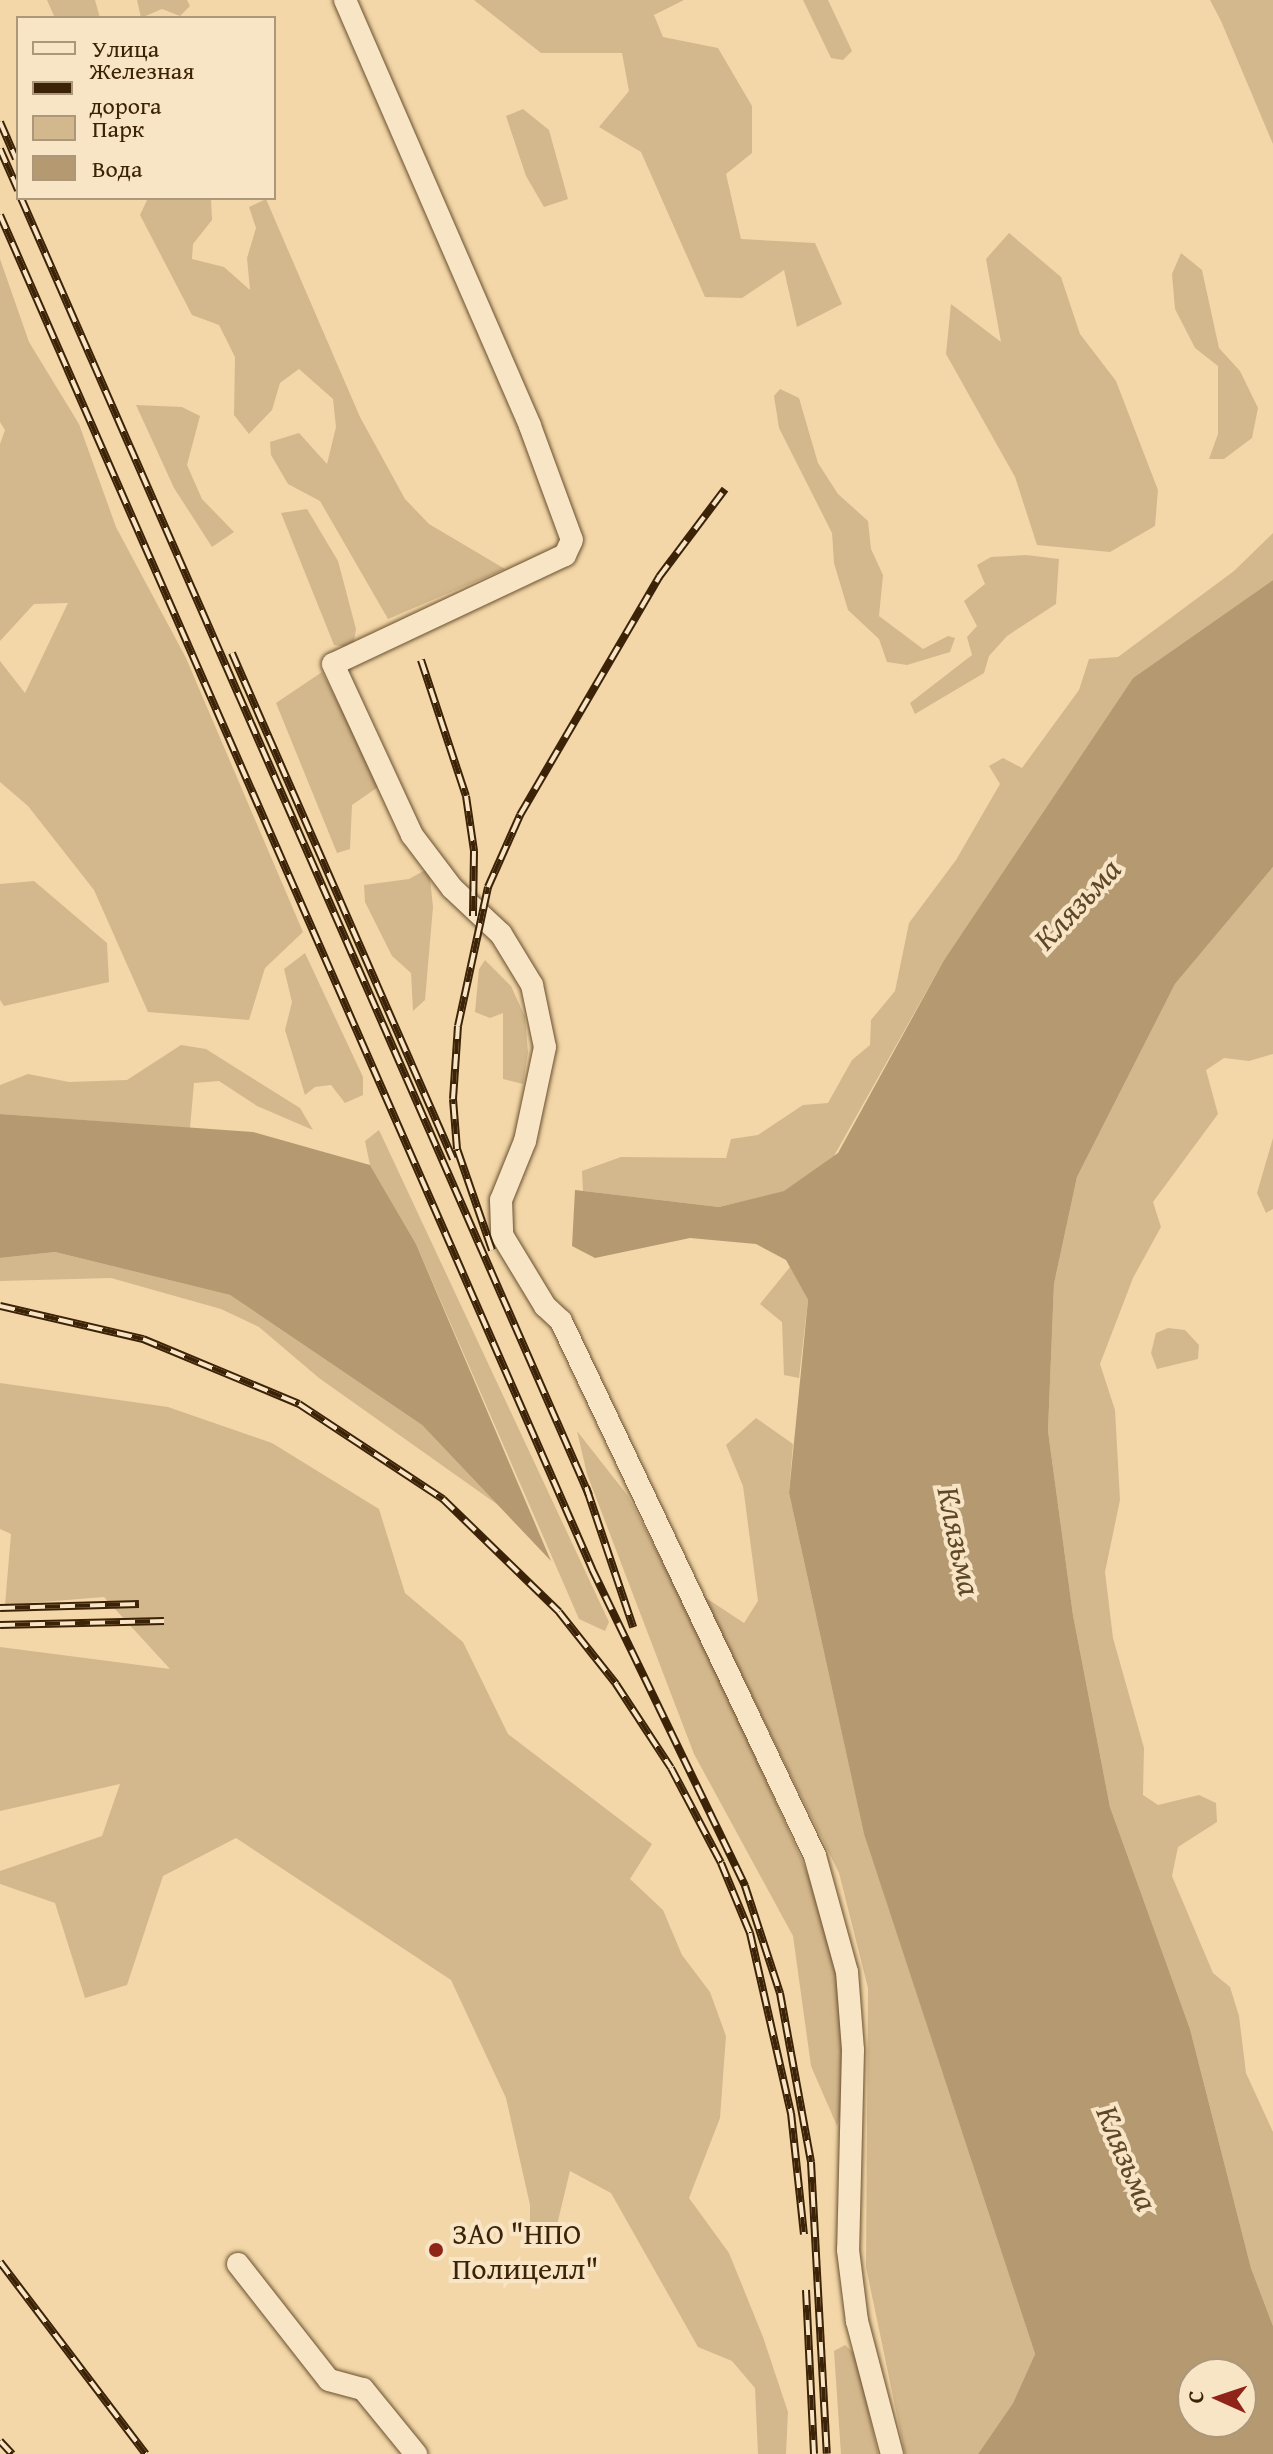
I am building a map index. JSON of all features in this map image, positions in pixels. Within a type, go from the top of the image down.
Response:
[{"type":"street","points":[[345,0],[530,426],[572,540],[565,555],[333,664],[412,835],[452,888],[501,934],[532,985],[545,1047],[525,1141],[501,1200],[502,1235],[545,1306],[561,1321],[815,1856],[847,1972],[853,2050],[848,2250],[857,2321],[892,2454]]},
{"type":"street","points":[[238,2264],[329,2380],[363,2389],[416,2454]]},
{"type":"green space","points":[[47,0],[95,0],[99,16],[54,16]]},
{"type":"green space","points":[[137,0],[187,0],[190,6],[180,16],[162,9],[141,16]]},
{"type":"green space","points":[[474,0],[684,0],[654,15],[663,37],[718,48],[752,106],[752,153],[726,174],[741,239],[815,243],[842,304],[797,327],[784,270],[742,298],[705,297],[641,152],[599,127],[629,91],[622,53],[541,53]]},
{"type":"green space","points":[[803,0],[828,0],[852,51],[843,60],[831,58]]},
{"type":"green space","points":[[1210,0],[1273,0],[1273,144],[1221,21]]},
{"type":"green space","points":[[523,109],[549,130],[568,199],[544,207],[526,176],[506,116]]},
{"type":"green space","points":[[147,200],[211,200],[212,220],[193,244],[192,259],[224,267],[250,290],[247,258],[256,228],[249,207],[266,200],[360,417],[405,499],[429,524],[505,569],[388,619],[320,501],[288,484],[271,455],[270,442],[299,433],[327,464],[336,427],[333,399],[299,369],[280,383],[272,410],[249,434],[234,415],[235,357],[219,325],[192,315],[140,215]]},
{"type":"green space","points":[[1009,233],[1061,277],[1080,334],[1116,381],[1158,490],[1155,526],[1110,552],[1037,545],[1015,477],[946,354],[951,304],[1001,342],[986,259]]},
{"type":"green space","points":[[1181,253],[1202,270],[1219,348],[1240,371],[1258,408],[1252,438],[1224,459],[1209,459],[1218,434],[1218,366],[1195,348],[1175,309],[1172,274]]},
{"type":"green space","points":[[0,259],[29,342],[79,424],[116,527],[186,658],[303,932],[265,968],[249,1020],[148,1012],[94,890],[28,806],[0,782],[0,661],[25,693],[68,603],[34,604],[0,641],[0,444],[5,430],[0,422]]},
{"type":"green space","points":[[780,389],[799,398],[818,463],[838,494],[868,521],[871,549],[883,575],[879,616],[923,649],[948,636],[955,638],[950,652],[907,665],[887,662],[879,639],[848,610],[834,563],[832,533],[779,428],[774,396]]},
{"type":"green space","points":[[136,405],[182,407],[200,416],[187,465],[202,499],[234,532],[212,547],[174,488]]},
{"type":"green space","points":[[307,509],[338,561],[356,629],[353,648],[334,645],[281,513]]},
{"type":"green space","points":[[1273,533],[1273,580],[1133,678],[944,960],[834,1156],[784,1192],[719,1207],[583,1191],[582,1171],[621,1157],[726,1158],[731,1139],[758,1135],[803,1105],[828,1103],[852,1060],[870,1045],[871,1020],[895,991],[909,923],[956,860],[1000,784],[989,766],[1003,758],[1022,768],[1079,690],[1089,659],[1118,657],[1234,571]]},
{"type":"green space","points":[[1026,555],[1059,559],[1056,604],[1007,636],[989,656],[984,673],[915,714],[910,703],[972,655],[967,637],[977,626],[964,601],[985,584],[977,565],[991,557]]},
{"type":"green space","points":[[322,672],[381,785],[352,805],[350,849],[337,853],[276,703]]},
{"type":"green space","points":[[1273,867],[1273,1054],[1249,1061],[1224,1058],[1206,1070],[1218,1114],[1153,1202],[1161,1227],[1133,1278],[1100,1364],[1115,1410],[1120,1500],[1105,1572],[1113,1638],[1144,1748],[1143,1795],[1158,1805],[1199,1795],[1216,1803],[1217,1822],[1178,1847],[1172,1876],[1213,1973],[1230,1987],[1239,2016],[1246,2073],[1273,2132],[1273,2326],[1251,2268],[1190,2029],[1110,1807],[1073,1615],[1048,1431],[1054,1284],[1077,1177],[1175,984]]},
{"type":"green space","points":[[429,868],[433,907],[425,1000],[413,1011],[411,973],[392,956],[365,902],[364,885],[409,879]]},
{"type":"green space","points":[[34,881],[107,943],[109,982],[4,1006],[0,1000],[0,884]]},
{"type":"green space","points":[[305,953],[363,1077],[363,1095],[345,1103],[331,1085],[315,1087],[305,1095],[285,1030],[292,1002],[284,969]]},
{"type":"green space","points":[[485,960],[511,986],[525,1017],[528,1052],[523,1084],[503,1079],[503,1013],[490,1018],[475,1012],[479,969]]},
{"type":"green space","points":[[181,1045],[206,1049],[300,1108],[313,1130],[257,1106],[219,1081],[194,1083],[190,1128],[0,1114],[0,1085],[28,1074],[69,1082],[127,1080]]},
{"type":"green space","points":[[379,1130],[609,1622],[605,1631],[579,1619],[416,1244],[370,1165],[365,1141]]},
{"type":"green space","points":[[1273,1138],[1273,1209],[1266,1213],[1257,1193]]},
{"type":"green space","points":[[55,1252],[230,1295],[422,1425],[498,1505],[319,1378],[259,1327],[221,1309],[111,1278],[0,1281],[0,1258]]},
{"type":"green space","points":[[790,1267],[808,1300],[799,1378],[784,1375],[782,1322],[760,1304]]},
{"type":"green space","points":[[1168,1328],[1185,1330],[1199,1345],[1198,1359],[1157,1369],[1151,1353],[1156,1333]]},
{"type":"green space","points":[[0,1383],[168,1407],[272,1443],[379,1509],[405,1593],[463,1642],[508,1734],[652,1844],[630,1879],[663,1910],[682,1955],[710,1992],[726,2036],[720,2118],[689,2198],[729,2253],[763,2337],[788,2412],[786,2454],[758,2454],[755,2388],[732,2361],[698,2347],[611,2193],[570,2171],[556,2229],[530,2236],[530,2205],[506,2098],[451,1980],[236,1838],[163,1876],[127,1985],[85,1998],[55,1903],[0,1884],[0,1871],[102,1836],[120,1784],[0,1811],[0,1647],[170,1669],[104,1597],[5,1605],[11,1534],[0,1529]]},
{"type":"green space","points":[[756,1418],[793,1444],[789,1493],[864,1833],[1035,2354],[1013,2403],[978,2454],[905,2454],[866,2267],[868,1988],[839,1873],[703,1596],[744,1623],[758,1601],[743,1486],[726,1445]]},
{"type":"green space","points":[[577,1431],[628,1496],[702,1638],[824,1910],[841,1991],[843,2105],[837,2126],[811,2066],[793,1936],[694,1754],[587,1474]]},
{"type":"green space","points":[[845,2345],[856,2355],[878,2454],[841,2454],[834,2351]]},
{"type":"water","name":"Клязьма","points":[[1273,580],[1273,867],[1175,984],[1077,1177],[1054,1284],[1048,1431],[1073,1615],[1110,1807],[1190,2029],[1251,2268],[1273,2326],[1273,2454],[978,2454],[1013,2403],[1035,2354],[864,1834],[789,1493],[808,1300],[786,1260],[756,1244],[690,1238],[595,1258],[572,1246],[575,1190],[719,1207],[784,1191],[838,1153],[944,960],[1133,678]]},
{"type":"water","points":[[0,1114],[253,1132],[370,1165],[416,1244],[551,1561],[422,1425],[230,1295],[55,1252],[0,1258]]},
{"type":"railway","points":[[0,122],[16,159]]},
{"type":"railway","points":[[0,149],[16,185]]},
{"type":"railway","points":[[22,200],[589,1495]]},
{"type":"railway","points":[[0,215],[592,1569],[745,1886],[780,1993],[811,2162],[827,2454]]},
{"type":"railway","points":[[492,1250],[457,1149],[453,1099],[458,1026],[488,887],[520,815],[659,577],[725,489]]},
{"type":"railway","points":[[232,653],[453,1159]]},
{"type":"railway","points":[[421,660],[466,796],[474,851],[473,916]]},
{"type":"railway","points":[[0,1306],[143,1339],[299,1404],[443,1499],[559,1612],[616,1684],[671,1768],[721,1863],[750,1933],[791,2113],[804,2234]]},
{"type":"railway","points":[[586,1487],[633,1627]]},
{"type":"railway","points":[[0,1608],[139,1604]]},
{"type":"railway","points":[[0,1625],[164,1621]]},
{"type":"railway","points":[[0,2262],[146,2454]]},
{"type":"railway","points":[[806,2290],[814,2454]]},
{"type":"railway","points":[[0,2441],[12,2454]]},
{"type":"place","name":"ЗАО \"НПО Полицелл\"","points":[[436,2250]]}]
